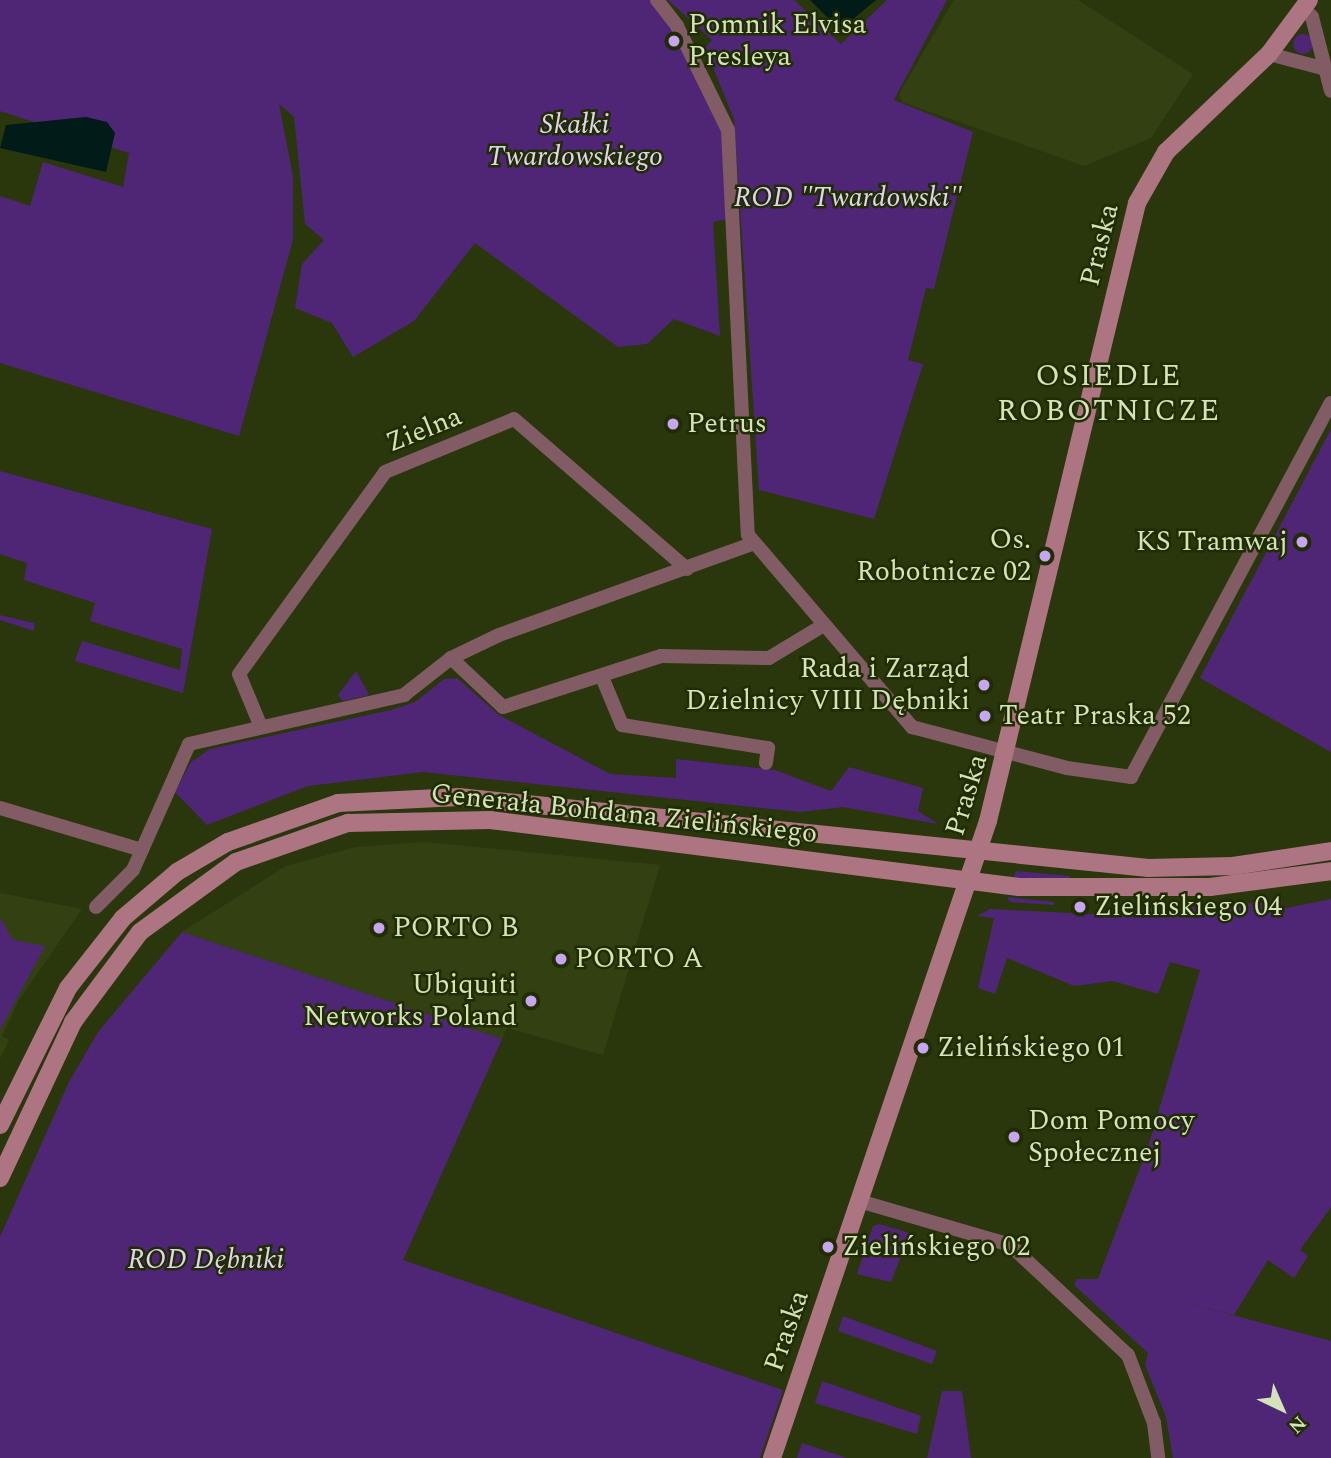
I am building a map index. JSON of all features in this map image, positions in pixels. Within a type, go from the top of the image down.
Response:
[{"type":"main road","name":"Praska","points":[[772,1458],[978,853],[1007,753],[1137,204],[1166,152],[1269,54],[1307,5]]},
{"type":"main road","name":"Generała Bohdana Zielińskiego","points":[[0,1125],[68,988],[123,918],[209,852],[318,808],[406,795],[458,797],[978,853],[1169,869],[1331,851]]},
{"type":"main road","name":"Generała Bohdana Zielińskiego","points":[[0,1178],[73,1021],[125,948],[213,875],[305,833],[391,817],[452,817],[969,881],[1210,887],[1331,871]]},
{"type":"street","points":[[657,0],[677,26],[729,130],[752,544],[912,727],[1067,768],[1131,778],[1331,403]]},
{"type":"street","points":[[1307,5],[1322,68],[1331,91]]},
{"type":"street","points":[[1269,54],[1322,68]]},
{"type":"street","name":"Zielna","points":[[261,727],[239,674],[384,472],[514,419],[687,569]]},
{"type":"street","points":[[96,907],[133,870],[189,744],[404,695],[451,658],[752,544]]},
{"type":"street","points":[[451,658],[503,707],[661,656],[754,662],[792,649],[822,626]]},
{"type":"street","points":[[602,677],[622,725],[768,748],[766,763]]},
{"type":"street","points":[[0,808],[142,849]]},
{"type":"street","points":[[859,1201],[1010,1245],[1128,1355],[1154,1423],[1158,1458]]},
{"type":"shaded area","points":[[954,0],[1078,0],[1193,74],[1151,138],[1084,166],[902,102],[899,94]]},
{"type":"shaded area","points":[[425,842],[660,865],[603,1055],[507,1028],[502,1039],[182,932],[286,866],[356,847]]},
{"type":"shaded area","points":[[0,893],[82,909],[19,1000],[2,1036],[9,1040],[0,1059]]},
{"type":"green space","name":"Skałki Twardowskiego","points":[[0,0],[650,0],[665,15],[722,123],[729,219],[713,222],[720,336],[674,319],[647,344],[618,347],[475,243],[414,321],[353,357],[332,323],[295,308],[302,264],[324,240],[305,224],[294,117],[279,104],[293,176],[293,240],[239,436],[0,363],[0,196],[30,206],[43,162],[123,187],[129,153],[0,111]]},
{"type":"green space","name":"ROD \"Twardowski\"","points":[[668,0],[794,0],[841,44],[887,0],[947,0],[894,100],[973,132],[934,289],[926,288],[908,360],[923,364],[874,519],[759,490],[734,119],[705,48],[712,40]]},
{"type":"green space","points":[[1303,34],[1310,37],[1313,44],[1310,51],[1303,54],[1296,51],[1293,44],[1296,37]]},
{"type":"green space","name":"KS Tramwaj","points":[[1331,429],[1331,752],[1200,678]]},
{"type":"green space","points":[[0,471],[212,529],[183,693],[75,661],[82,641],[180,670],[182,649],[90,621],[95,603],[24,580],[27,563],[0,554]]},
{"type":"green space","points":[[0,615],[34,623],[34,631],[0,620]]},
{"type":"green space","points":[[356,671],[369,695],[343,701],[338,695]]},
{"type":"green space","points":[[457,678],[499,715],[610,774],[676,778],[676,759],[775,770],[831,791],[849,767],[923,788],[918,811],[938,824],[843,807],[800,812],[423,772],[308,786],[207,825],[175,792],[191,762],[210,749],[391,710],[415,702],[444,679]]},
{"type":"green space","points":[[1016,871],[1070,876],[1070,880],[1013,879]]},
{"type":"green space","points":[[1007,897],[1054,902],[1054,905],[1010,902]]},
{"type":"green space","points":[[1331,899],[1331,1207],[1300,1250],[1308,1256],[1294,1278],[1268,1260],[1234,1315],[1164,1297],[1331,1341],[1331,1458],[1173,1458],[1166,1417],[1145,1365],[1148,1353],[1074,1285],[1077,1279],[1098,1279],[1149,1144],[1200,970],[1170,962],[1158,994],[1113,981],[1074,986],[1007,958],[995,994],[978,988],[994,918],[977,916],[990,909],[1090,914],[1282,901],[1282,909]]},
{"type":"green space","points":[[0,918],[13,940],[45,946],[0,1030]]},
{"type":"green space","name":"ROD Dębniki","points":[[182,932],[502,1039],[403,1260],[783,1390],[760,1458],[0,1458],[0,1237],[69,1082],[98,1032]]},
{"type":"green space","points":[[879,1224],[910,1233],[891,1282],[857,1274],[873,1226]]},
{"type":"green space","points":[[843,1316],[937,1351],[932,1364],[838,1331]]},
{"type":"green space","points":[[822,1381],[921,1416],[917,1434],[815,1403]]},
{"type":"green space","points":[[942,1391],[962,1391],[971,1458],[927,1458]]},
{"type":"green space","points":[[802,1443],[847,1458],[797,1458]]},
{"type":"water","points":[[810,0],[876,0],[840,30]]},
{"type":"water","points":[[86,117],[107,122],[115,133],[106,172],[0,148],[6,125]]},
{"type":"place","name":"Pomnik Elvisa Presleya","points":[[674,41]]},
{"type":"place","name":"Petrus","points":[[673,424]]},
{"type":"place","name":"KS Tramwaj","points":[[1302,542]]},
{"type":"place","name":"Os. Robotnicze 02","points":[[1045,556]]},
{"type":"place","name":"Rada i Zarząd Dzielnicy VIII Dębniki","points":[[984,685]]},
{"type":"place","name":"Teatr Praska 52","points":[[985,716]]},
{"type":"place","name":"Zielińskiego 04","points":[[1080,907]]},
{"type":"place","name":"PORTO B","points":[[379,928]]},
{"type":"place","name":"PORTO A","points":[[561,959]]},
{"type":"place","name":"Ubiquiti Networks Poland","points":[[531,1001]]},
{"type":"place","name":"Zielińskiego 01","points":[[923,1048]]},
{"type":"place","name":"Dom Pomocy Społecznej","points":[[1014,1137]]},
{"type":"place","name":"Zielińskiego 02","points":[[828,1247]]},
{"type":"district","name":"OSIEDLE ROBOTNICZE","points":[[1109,393]]}]
